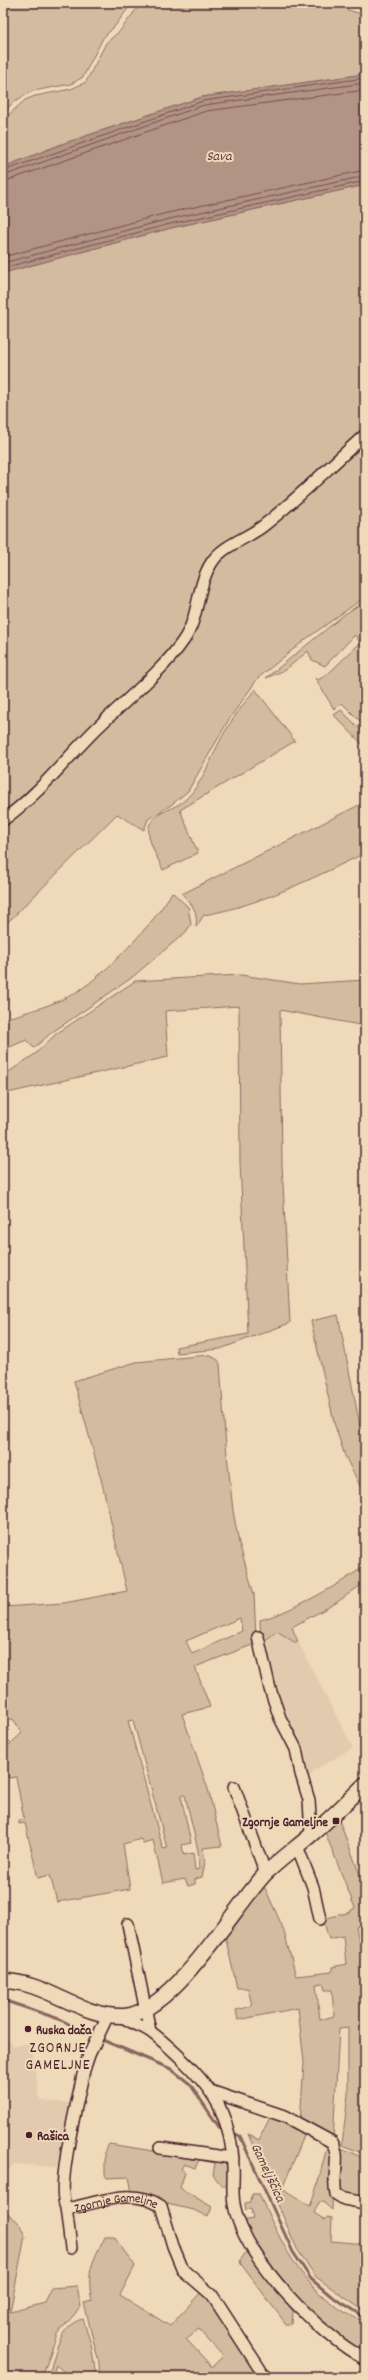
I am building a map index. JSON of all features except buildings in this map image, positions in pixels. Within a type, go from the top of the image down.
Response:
[{"type":"street","points":[[3,820],[44,785],[94,731],[174,654],[189,632],[204,580],[211,562],[219,553],[253,534],[279,513],[365,435]]},
{"type":"street","points":[[258,1637],[270,1689],[296,1749],[300,1774],[309,1800],[311,1835]]},
{"type":"street","points":[[3,1981],[29,1984],[108,2015],[131,2015],[146,2009],[186,1973],[266,1874],[311,1835],[365,1784]]},
{"type":"street","points":[[234,1787],[266,1874]]},
{"type":"street","points":[[297,1846],[313,1887],[320,1919]]},
{"type":"street","points":[[128,1924],[150,2031]]},
{"type":"street","name":"Zgornje Gameljne","points":[[108,2015],[89,2055],[64,2176],[62,2191],[66,2207],[129,2195],[149,2199],[161,2206],[173,2246],[183,2270],[212,2295],[265,2377]]},
{"type":"street","points":[[122,2016],[130,2023],[150,2031],[210,2091],[225,2121],[230,2140],[233,2158],[232,2193],[234,2208],[240,2227],[247,2241],[287,2294],[318,2324],[365,2359]]},
{"type":"street","points":[[210,2091],[284,2116],[332,2142],[335,2151],[334,2183],[336,2194],[344,2199],[365,2203]]},
{"type":"street","points":[[160,2148],[233,2158]]},
{"type":"street","points":[[66,2207],[72,2248]]},
{"type":"shaded area","points":[[3,3],[132,3],[115,26],[103,38],[83,77],[71,84],[33,91],[15,101],[3,112]]},
{"type":"shaded area","points":[[141,3],[342,3],[348,10],[365,15],[365,74],[202,97],[62,144],[3,167],[3,120],[25,100],[35,96],[71,89],[86,82],[106,43],[120,31]]},
{"type":"shaded area","points":[[365,185],[365,432],[270,518],[217,552],[187,632],[174,650],[3,817],[3,273],[171,228]]},
{"type":"shaded area","points":[[365,438],[365,597],[306,639],[258,678],[228,721],[188,791],[171,805],[148,819],[144,830],[117,814],[3,927],[3,823],[176,654],[213,566]]},
{"type":"shaded area","points":[[365,601],[365,726],[342,703],[334,709],[315,678],[318,680],[328,674],[360,643],[355,635],[325,666],[312,660],[308,651],[285,670],[266,678],[345,614]]},
{"type":"shaded area","points":[[255,689],[295,741],[180,810],[198,853],[163,870],[150,841],[150,824],[156,816],[181,803],[191,794],[202,778],[226,731]]},
{"type":"shaded area","points":[[341,710],[365,734],[365,747],[334,715]]},
{"type":"shaded area","points":[[365,802],[365,853],[266,898],[246,905],[204,915],[196,927],[194,909],[182,894]]},
{"type":"shaded area","points":[[172,892],[188,907],[191,924],[186,932],[130,979],[51,1033],[34,1048],[26,1040],[3,1050],[3,1019],[51,1004],[69,996],[89,983],[102,973],[130,946],[155,917]]},
{"type":"shaded area","points":[[241,975],[300,984],[365,980],[365,1026],[280,1010],[282,1164],[290,1323],[220,1349],[177,1353],[176,1347],[248,1334],[240,1162],[239,1006],[165,1011],[168,1057],[3,1094],[3,1076],[35,1054],[56,1034],[135,981]]},
{"type":"shaded area","points":[[338,1315],[360,1426],[365,1439],[365,1496],[345,1456],[335,1426],[311,1321]]},
{"type":"shaded area","points":[[209,1355],[218,1360],[220,1364],[225,1435],[233,1511],[239,1543],[254,1594],[256,1639],[252,1645],[195,1667],[210,1707],[182,1714],[208,1789],[222,1846],[203,1848],[205,1862],[202,1877],[195,1879],[195,1884],[188,1886],[185,1879],[163,1883],[153,1840],[143,1843],[141,1839],[123,1844],[130,1889],[57,1902],[50,1875],[38,1878],[25,1823],[19,1824],[19,1820],[24,1819],[16,1777],[9,1778],[7,1770],[3,1770],[3,1747],[8,1746],[22,1733],[14,1720],[3,1717],[3,1607],[64,1603],[127,1591],[102,1483],[74,1381],[136,1362]],"holes":[[[240,1618],[242,1631],[192,1654],[186,1641]],[[133,1720],[167,1848],[163,1849],[128,1721]],[[185,1795],[198,1850],[199,1869],[195,1870],[193,1853],[184,1855],[182,1845],[191,1843],[181,1796]]]},
{"type":"shaded area","points":[[365,1565],[365,1582],[336,1603],[292,1627],[298,1642],[294,1642],[277,1631],[261,1644],[260,1620],[299,1605],[343,1581]]},
{"type":"shaded area","points":[[277,1631],[294,1642],[298,1642],[353,1748],[314,1770],[306,1784],[261,1644]]},
{"type":"shaded area","points":[[339,1820],[365,1888],[365,1925],[356,1927],[362,1956],[365,1956],[364,2154],[342,2145],[348,2094],[348,2028],[339,2029],[333,2140],[300,2123],[304,2062],[298,2008],[238,2020],[236,2010],[252,2006],[248,1988],[237,1988],[224,1931],[261,1887],[265,1888],[283,1928],[296,1976],[332,1972],[332,1967],[346,1964],[343,1936],[329,1939],[323,1919],[351,1912],[351,1910],[355,1908],[325,1832]],"holes":[[[323,1983],[325,1990],[332,1990],[334,2016],[320,2020],[316,1984]]]},
{"type":"shaded area","points":[[3,2034],[14,2046],[31,2043],[40,2101],[70,2103],[70,2122],[61,2157],[56,2167],[14,2164],[7,2172],[3,2172]]},
{"type":"shaded area","points":[[272,2113],[302,2130],[304,2136],[282,2189],[310,2206],[317,2186],[328,2143],[334,2154],[332,2210],[323,2202],[319,2202],[314,2213],[325,2220],[327,2217],[332,2218],[331,2241],[365,2244],[365,2312],[316,2277],[297,2249],[248,2134],[259,2140]]},
{"type":"shaded area","points":[[109,2144],[229,2163],[229,2186],[222,2186],[213,2175],[215,2163],[199,2160],[195,2168],[184,2164],[181,2169],[185,2172],[180,2188],[212,2207],[208,2217],[194,2210],[171,2205],[157,2198],[132,2192],[129,2177],[107,2178],[105,2175],[105,2150]]},
{"type":"shaded area","points":[[337,2146],[365,2159],[365,2200],[340,2193]]},
{"type":"shaded area","points":[[252,2194],[259,2194],[288,2252],[312,2285],[344,2312],[365,2322],[365,2355],[325,2327],[278,2279],[245,2231],[238,2208],[241,2208],[243,2221],[253,2219],[251,2209],[246,2210],[245,2203],[251,2202]]},
{"type":"shaded area","points":[[3,2209],[19,2223],[25,2236],[10,2312],[45,2303],[51,2288],[77,2286],[81,2307],[57,2334],[42,2377],[3,2377]]},
{"type":"shaded area","points":[[105,2237],[114,2237],[135,2266],[120,2295],[170,2326],[202,2291],[210,2298],[263,2377],[100,2377],[99,2363],[84,2303],[92,2301],[90,2291],[91,2268]],"holes":[[[198,2329],[223,2356],[212,2367],[186,2339]]]},
{"type":"shaded area","points":[[246,2252],[293,2311],[292,2324],[286,2324],[241,2264],[240,2261]]},
{"type":"shaded area","points":[[83,2319],[91,2344],[96,2377],[70,2377],[56,2365],[52,2377],[48,2377],[63,2335],[75,2322]]},
{"type":"water","name":"Sava","points":[[365,74],[365,185],[171,228],[3,273],[3,167],[62,144],[202,97]]},
{"type":"waterway","name":"Gameljščica","points":[[3,2000],[59,2019],[95,2037]]},
{"type":"waterway","name":"Gameljščica","points":[[100,2039],[171,2069],[190,2084],[219,2127],[224,2129]]},
{"type":"waterway","name":"Gameljščica","points":[[231,2132],[240,2136],[293,2252],[311,2279],[331,2296],[365,2317]]},
{"type":"place","name":"Zgornje Gameljne","points":[[336,1821]]},
{"type":"place","name":"Ruska dača","points":[[28,2029]]},
{"type":"place","name":"Rašica","points":[[29,2135]]},
{"type":"district","name":"ZGORNJE GAMELJNE","points":[[58,2056]]}]
